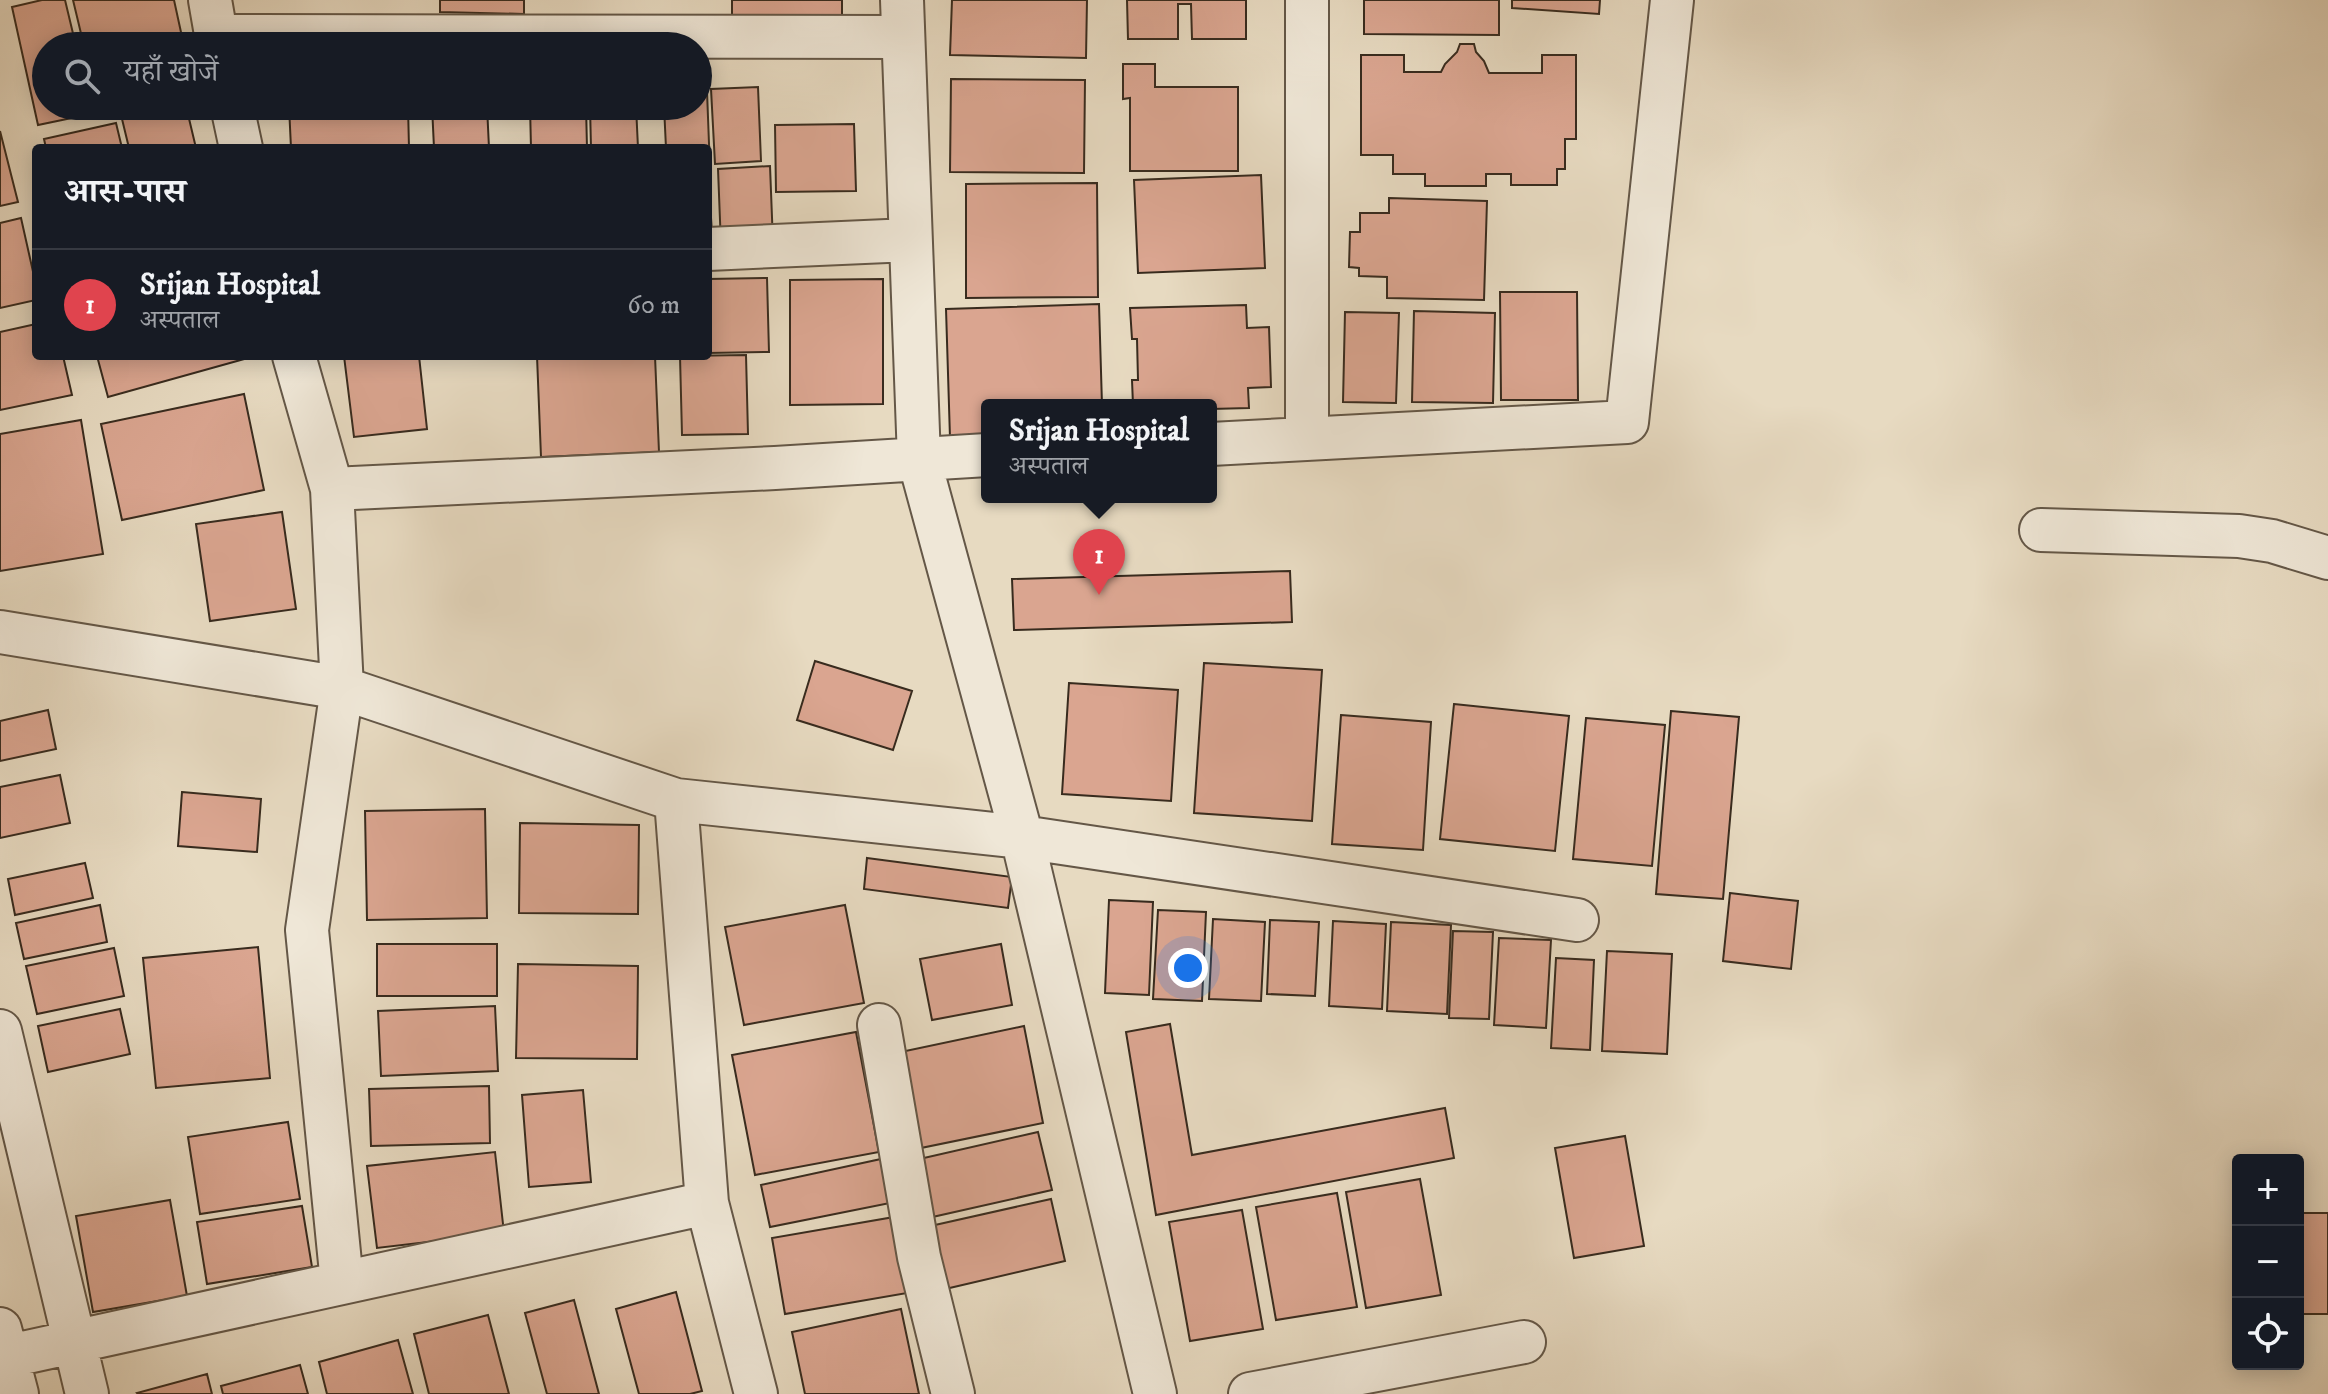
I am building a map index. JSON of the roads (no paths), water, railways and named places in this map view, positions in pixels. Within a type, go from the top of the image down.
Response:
[{"type":"street","points":[[1307,0],[1307,439]]},
{"type":"street","points":[[1217,444],[1627,422],[1672,0]]},
{"type":"street","points":[[214,27],[902,18],[919,459],[1022,837],[1155,1394]]},
{"type":"street","points":[[235,120],[240,144]]},
{"type":"street","points":[[712,249],[910,240]]},
{"type":"street","points":[[295,360],[332,489],[342,688],[307,930],[342,1283]]},
{"type":"street","points":[[332,489],[981,455]]},
{"type":"street","points":[[2041,530],[2239,536],[2272,541],[2328,558]]},
{"type":"street","points":[[0,632],[342,688],[676,800],[1022,837],[1577,920]]},
{"type":"street","points":[[676,800],[707,1203],[756,1394]]},
{"type":"street","points":[[879,1025],[919,1257],[953,1394]]},
{"type":"street","points":[[0,1031],[87,1394]]},
{"type":"street","points":[[6,1359],[707,1203]]},
{"type":"street","points":[[1250,1394],[1524,1342]]},
{"type":"place","name":"Srijan Hospital","points":[[1099,595]]}]
